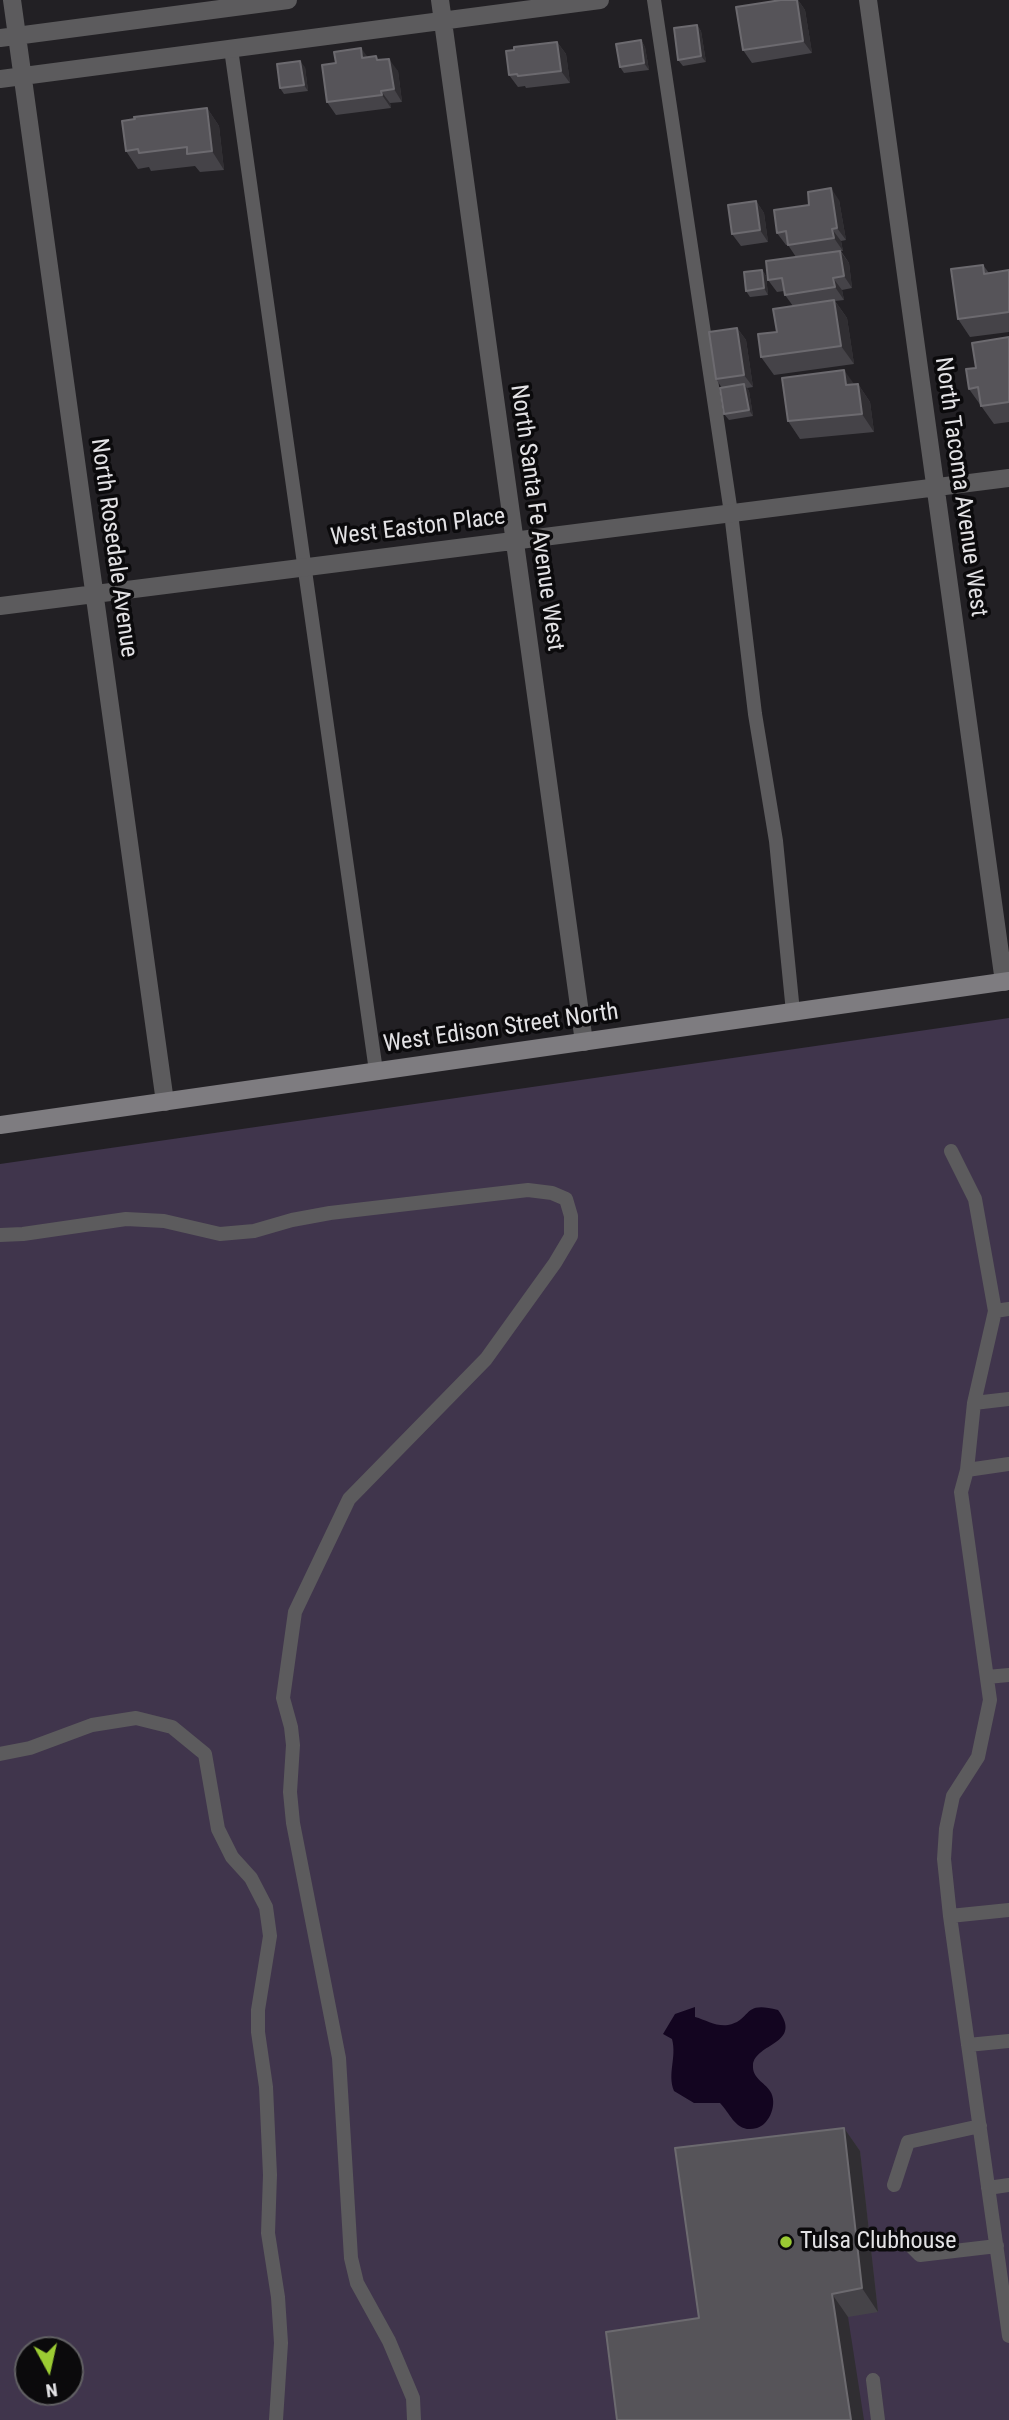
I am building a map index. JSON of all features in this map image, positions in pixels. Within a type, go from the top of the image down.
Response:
[{"type":"main road","name":"West Edison Street North","points":[[0,1125],[1006,981]]},
{"type":"street","name":"North Rosedale Avenue","points":[[12,0],[8,37],[22,76],[164,1102]]},
{"type":"street","points":[[8,37],[225,4],[288,0]]},
{"type":"street","name":"North Santa Fe Avenue West","points":[[440,0],[584,1042]]},
{"type":"street","points":[[0,79],[600,0]]},
{"type":"street","name":"North Tacoma Avenue West","points":[[868,0],[1006,981]]},
{"type":"street","name":"West Easton Place","points":[[0,606],[1009,478]]},
{"type":"lane","points":[[654,0],[731,513],[755,714],[776,841],[793,1012]]},
{"type":"lane","points":[[231,49],[376,1072]]},
{"type":"lane","points":[[951,1151],[975,1199],[1002,1310],[974,1404],[967,1470],[961,1492],[990,1700],[978,1757],[953,1796],[946,1829],[944,1859],[1009,2336]]},
{"type":"lane","points":[[0,1235],[126,1219],[164,1221],[220,1234],[254,1231],[330,1213],[528,1190],[552,1193],[566,1199],[571,1216],[571,1236],[555,1263],[486,1359],[349,1499],[295,1612],[286,1667],[283,1698],[293,1745],[290,1792],[293,1823],[339,2058],[351,2258],[356,2283],[389,2341],[413,2398],[414,2420]]},
{"type":"lane","points":[[974,1404],[1009,1399]]},
{"type":"lane","points":[[967,1470],[1009,1464]]},
{"type":"lane","points":[[987,1677],[1009,1675]]},
{"type":"lane","points":[[0,1755],[30,1748],[92,1725],[136,1718],[172,1727],[205,1754],[218,1829],[232,1857],[251,1878],[266,1907],[270,1936],[258,2010],[258,2032],[266,2087],[270,2175],[268,2233],[278,2297],[281,2343],[276,2420]]},
{"type":"lane","points":[[950,1916],[1009,1910]]},
{"type":"lane","points":[[968,2045],[1009,2041]]},
{"type":"lane","points":[[894,2185],[908,2141],[980,2126]]},
{"type":"lane","points":[[988,2188],[1009,2185]]},
{"type":"lane","points":[[901,2236],[919,2255],[997,2246]]},
{"type":"lane","points":[[873,2380],[878,2420]]},
{"type":"shaded area","points":[[1009,1018],[1009,2420],[0,2420],[0,1164]]},
{"type":"shaded area","points":[[695,2007],[695,2017],[720,2025],[736,2023],[758,2007],[778,2010],[784,2021],[785,2030],[782,2037],[761,2052],[753,2065],[754,2073],[770,2091],[773,2101],[769,2118],[762,2126],[744,2128],[735,2122],[720,2103],[694,2103],[674,2091],[671,2078],[672,2039],[663,2034],[675,2014]]},
{"type":"building","points":[[797,0],[803,41],[743,50],[736,7]]},
{"type":"building","points":[[697,25],[701,56],[678,60],[674,28]]},
{"type":"building","points":[[641,40],[644,63],[620,67],[616,44]]},
{"type":"building","points":[[557,42],[561,71],[509,75],[506,51],[514,50],[514,47]]},
{"type":"building","points":[[361,48],[362,58],[376,56],[377,60],[389,59],[394,89],[381,91],[382,95],[327,102],[322,65],[336,63],[334,52]]},
{"type":"building","points":[[300,61],[304,85],[280,88],[277,64]]},
{"type":"building","points":[[207,108],[212,151],[187,154],[187,147],[139,153],[138,149],[126,151],[122,121],[135,119],[134,117]]},
{"type":"building","points":[[831,188],[837,228],[832,229],[834,238],[788,245],[786,231],[777,233],[774,210],[809,205],[808,192]]},
{"type":"building","points":[[756,201],[760,230],[732,234],[728,205]]},
{"type":"building","points":[[840,251],[844,276],[833,278],[835,287],[785,295],[782,278],[768,280],[766,261]]},
{"type":"building","points":[[983,265],[984,274],[1009,270],[1009,312],[958,319],[951,269]]},
{"type":"building","points":[[762,270],[764,288],[746,291],[744,272]]},
{"type":"building","points":[[834,300],[841,346],[761,357],[758,334],[777,332],[773,309]]},
{"type":"building","points":[[737,328],[744,375],[716,379],[709,332]]},
{"type":"building","points":[[1009,337],[1009,402],[981,406],[978,387],[969,389],[966,369],[976,368],[972,343]]},
{"type":"building","points":[[844,370],[846,385],[858,384],[862,414],[788,421],[782,378]]},
{"type":"building","points":[[744,384],[749,410],[724,414],[720,388]]},
{"type":"building","name":"Tulsa Clubhouse","points":[[844,2128],[862,2288],[832,2294],[851,2420],[617,2420],[606,2332],[699,2318],[675,2148]]},
{"type":"place","name":"Tulsa Clubhouse","points":[[786,2242]]}]
